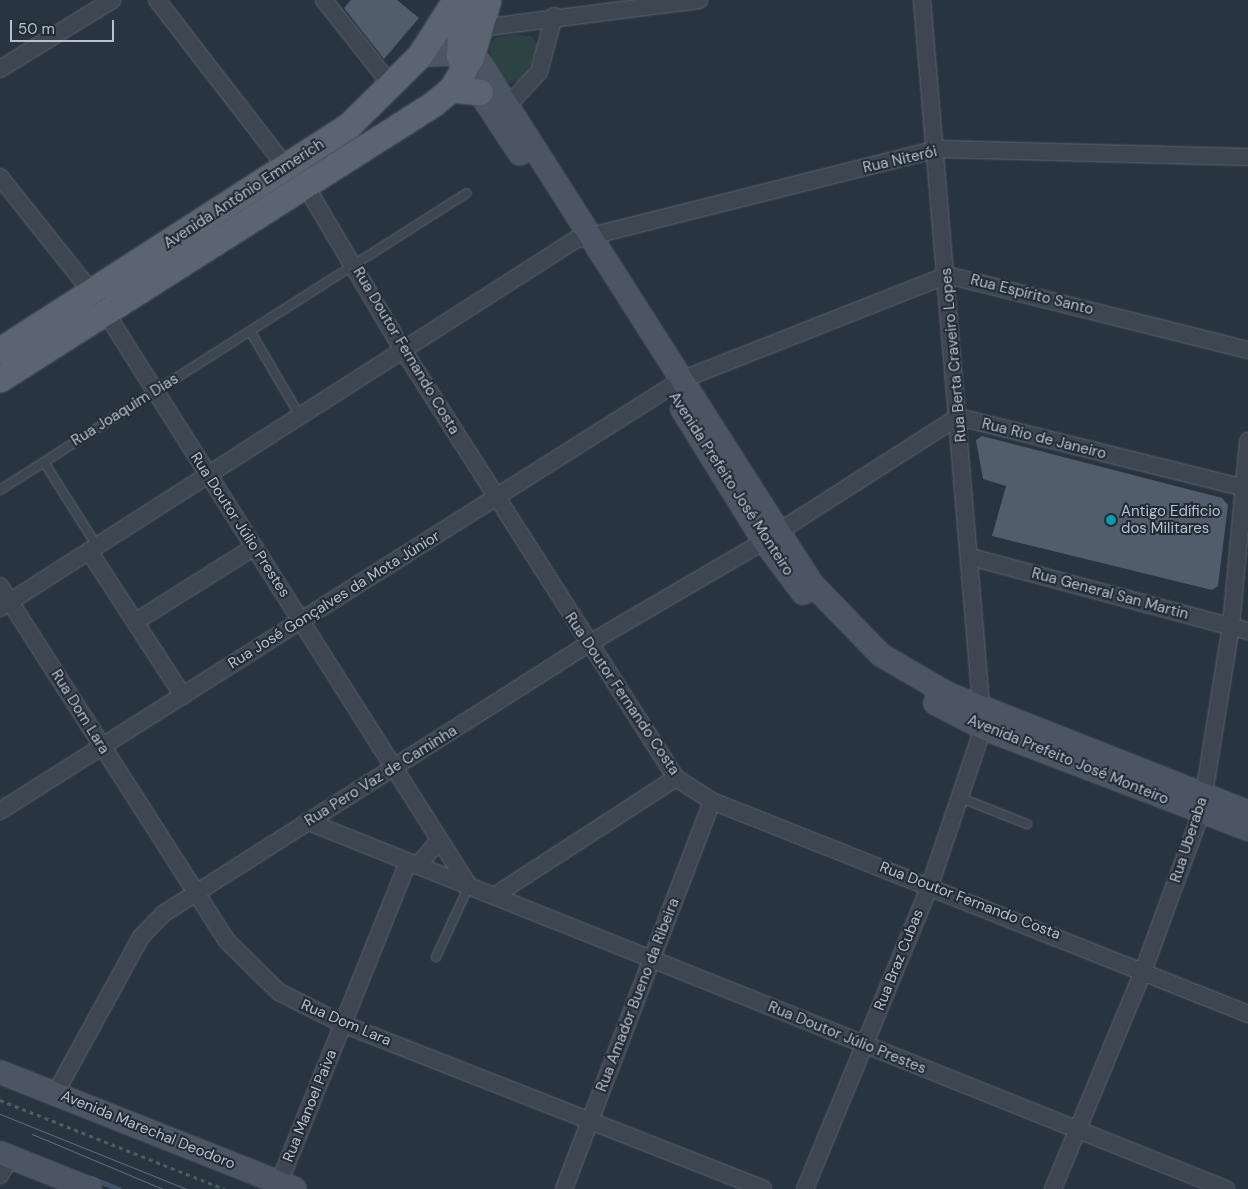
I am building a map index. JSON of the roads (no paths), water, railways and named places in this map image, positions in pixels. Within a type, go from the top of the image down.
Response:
[{"type":"main road","name":"Avenida Antônio Emmerich","points":[[0,350],[287,168],[348,126],[392,86],[420,55],[455,0]]},
{"type":"main road","points":[[463,0],[470,27]]},
{"type":"main road","points":[[461,68],[470,27],[488,0]]},
{"type":"main road","points":[[420,55],[461,68],[486,87]]},
{"type":"main road","name":"Avenida Antônio Emmerich","points":[[0,379],[305,185],[461,68]]},
{"type":"main road","points":[[461,68],[486,87]]},
{"type":"main road","name":"Avenida Prefeito José Monteiro","points":[[486,87],[508,105],[583,237]]},
{"type":"main road","name":"Avenida Prefeito José Monteiro","points":[[486,87],[772,536],[812,604],[874,669],[984,719],[1203,805],[1248,829]]},
{"type":"main road","name":"Avenida Prefeito José Monteiro","points":[[1203,805],[1248,812]]},
{"type":"main road","name":"Avenida Marechal Deodoro","points":[[0,1072],[287,1186]]},
{"type":"main road","points":[[4,1162],[90,1189]]},
{"type":"street","points":[[0,69],[112,0]]},
{"type":"street","points":[[157,0],[287,168]]},
{"type":"street","points":[[324,0],[392,86]]},
{"type":"street","points":[[470,27],[554,16],[609,5],[699,0]]},
{"type":"street","name":"Rua Berta Craveiro Lopes","points":[[922,0],[938,149],[958,417],[984,719]]},
{"type":"street","points":[[508,105],[540,72],[554,16]]},
{"type":"street","name":"Rua Niterói","points":[[5,605],[583,237],[938,149],[1248,157]]},
{"type":"street","name":"Rua Doutor Júlio Prestes","points":[[0,178],[105,312],[301,621],[392,769],[469,886]]},
{"type":"street","name":"Rua Doutor Fernando Costa","points":[[305,185],[403,350],[588,644],[676,778],[712,802],[1144,969],[1248,1014]]},
{"type":"street","points":[[675,384],[947,275]]},
{"type":"street","name":"Rua Espírito Santo","points":[[947,275],[1248,350]]},
{"type":"street","name":"Rua José Gonçalves da Mota Júnior","points":[[0,811],[675,384]]},
{"type":"street","points":[[772,536],[958,417]]},
{"type":"street","name":"Rua Rio de Janeiro","points":[[958,417],[1245,488]]},
{"type":"street","name":"Rua Uberaba","points":[[1053,1189],[1144,969],[1203,805],[1231,626],[1248,441]]},
{"type":"street","name":"Rua Pero Vaz de Caminha","points":[[55,1094],[141,937],[163,914],[588,644],[772,536]]},
{"type":"street","points":[[135,622],[254,547]]},
{"type":"street","points":[[93,549],[135,622],[183,696]]},
{"type":"street","name":"Rua General San Martin","points":[[971,558],[1248,631]]},
{"type":"street","name":"Rua Dom Lara","points":[[0,586],[5,605],[102,747],[226,940],[258,975],[307,1009],[763,1189]]},
{"type":"street","name":"Rua Braz Cubas","points":[[805,1189],[930,885],[961,798],[984,719]]},
{"type":"street","points":[[494,896],[676,778]]},
{"type":"street","name":"Rua Amador Bueno da Ribeira","points":[[564,1189],[712,802]]},
{"type":"street","name":"Rua Doutor Júlio Prestes","points":[[309,822],[1226,1189]]},
{"type":"street","name":"Rua Manoel Paiva","points":[[287,1186],[343,1024],[412,864],[439,841]]},
{"type":"lane","name":"Rua Joaquim Dias","points":[[0,490],[467,193]]},
{"type":"lane","points":[[250,331],[300,416]]},
{"type":"lane","points":[[44,462],[93,549]]},
{"type":"lane","points":[[961,798],[1027,824]]},
{"type":"lane","points":[[436,957],[469,886]]},
{"type":"waterway","points":[[92,1178],[119,1189]]},
{"type":"tram line","points":[[0,1114],[187,1189]]},
{"type":"tram line","points":[[32,1134],[163,1189]]},
{"type":"place","name":"Antigo Edíficio dos Militares","points":[[1111,520]]}]
